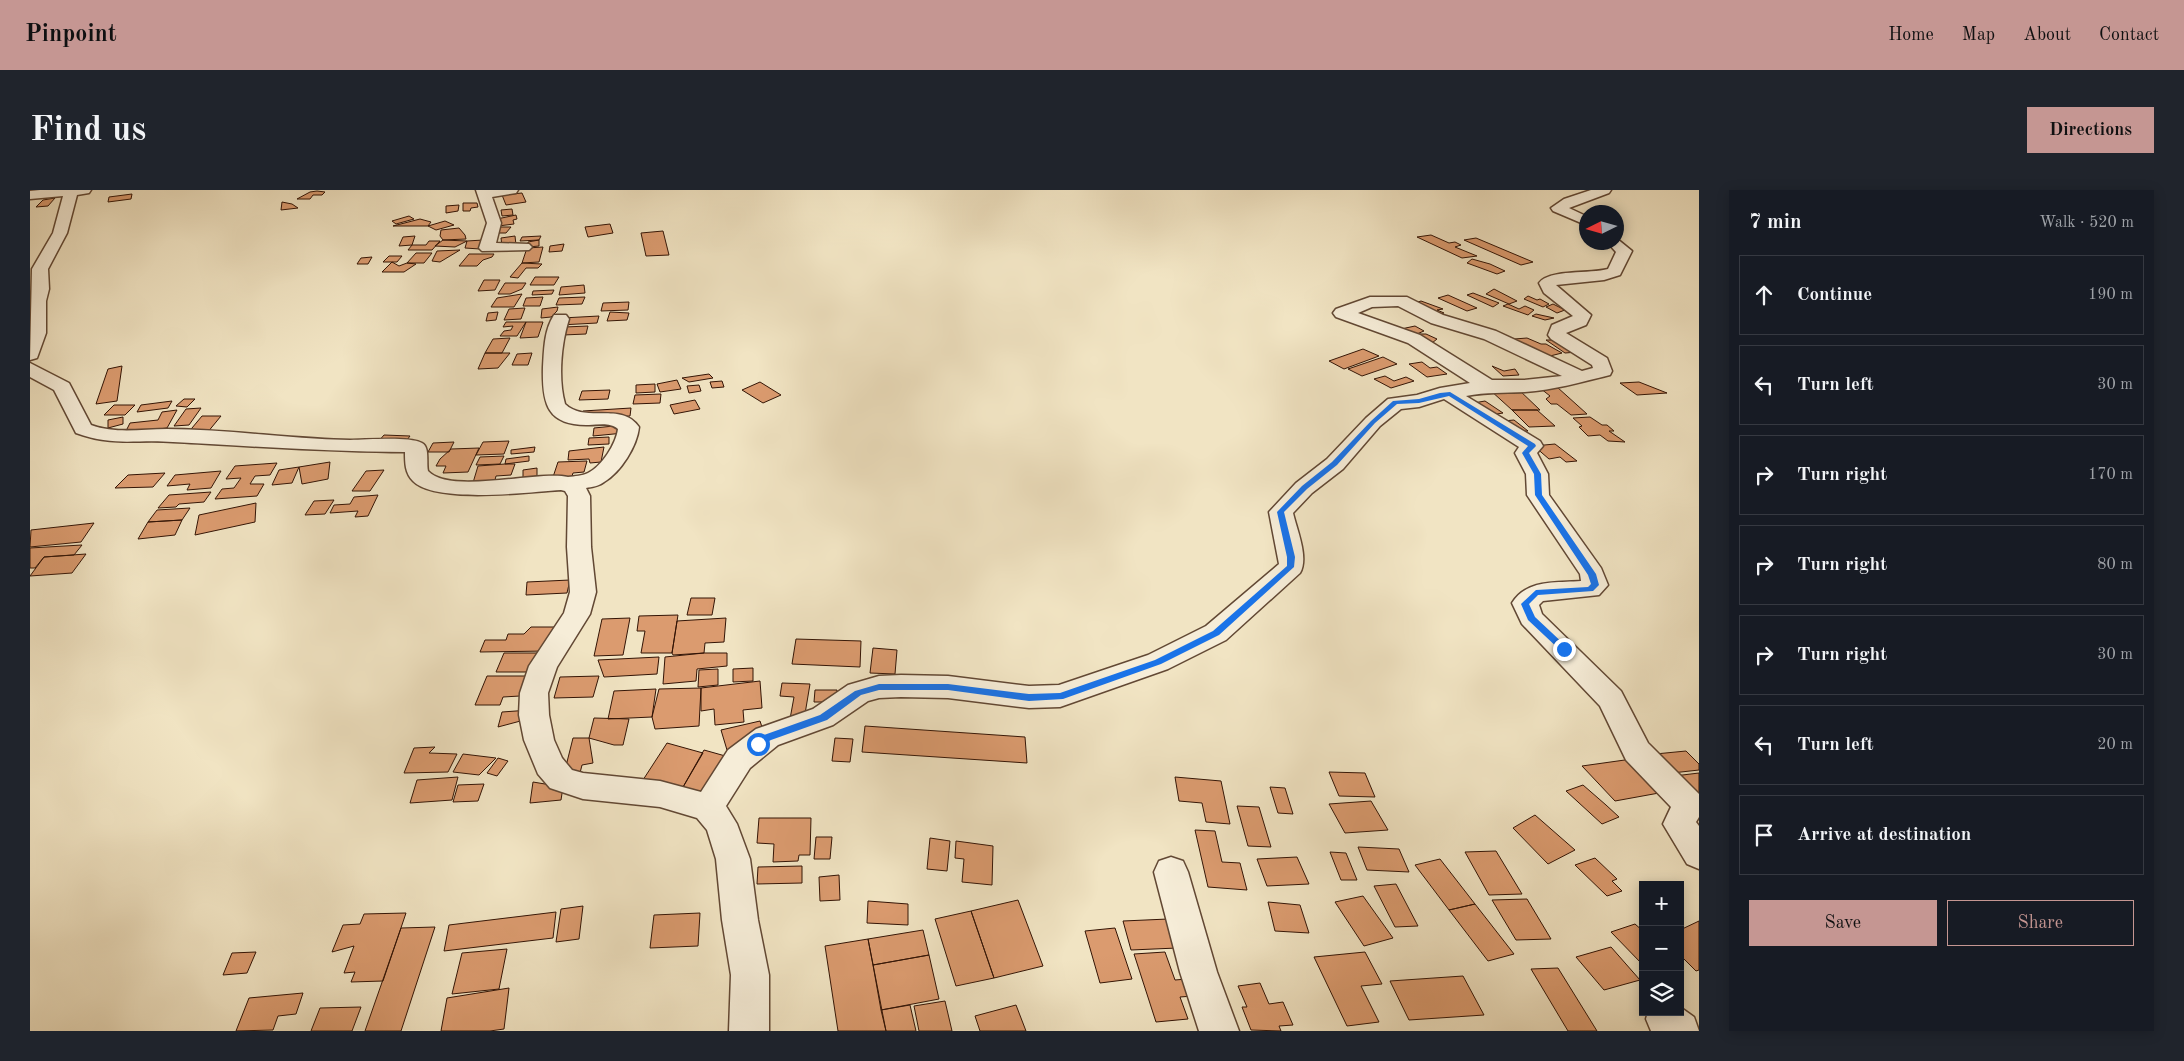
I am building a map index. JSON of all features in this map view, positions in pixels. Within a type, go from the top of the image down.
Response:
[{"type":"street","points":[[511,190],[484,192],[494,224],[487,248],[524,247]]},
{"type":"street","points":[[1579,218],[1558,208],[1569,202],[1604,190]]},
{"type":"street","points":[[30,196],[77,191]]},
{"type":"street","points":[[30,354],[37,333],[38,301],[41,289],[40,269],[60,233],[68,209],[77,191]]},
{"type":"street","points":[[708,808],[739,759],[758,744],[768,737],[823,718],[858,693],[879,687],[900,686],[948,687],[1029,698],[1060,696],[1158,662],[1216,633],[1291,567],[1291,557],[1281,512],[1304,488],[1335,464],[1373,422],[1395,402],[1419,401],[1440,394],[1450,394],[1488,386],[1524,386],[1580,377],[1603,371],[1603,367],[1590,355],[1557,335],[1558,329],[1580,321],[1582,315],[1550,290],[1547,283],[1552,280],[1604,275],[1614,272],[1624,254],[1623,250]]},
{"type":"street","points":[[1488,386],[1414,340],[1374,322],[1342,313],[1370,302],[1401,301],[1437,319],[1490,335],[1580,377]]},
{"type":"street","points":[[30,369],[62,388],[83,429],[100,435],[118,437],[166,435],[348,446],[410,446],[416,448],[416,468],[422,478],[443,486],[497,487],[569,484],[589,480],[601,474],[620,452],[629,435],[629,427],[619,419],[580,419],[568,416],[559,410],[554,402],[554,369],[555,338],[560,319]]},
{"type":"street","points":[[1450,394],[1532,446],[1526,453],[1537,474],[1538,495],[1592,574],[1595,585],[1590,589],[1536,592],[1525,604],[1531,618],[1612,699],[1637,750],[1689,805],[1679,824],[1699,854]]},
{"type":"street","points":[[569,484],[574,487],[579,496],[579,547],[582,592],[576,614],[543,666],[534,693],[534,715],[539,740],[549,765],[561,779],[583,786],[660,794],[708,808],[721,824],[733,859],[740,920],[750,975],[749,1031]]},
{"type":"street","points":[[1171,872],[1195,960],[1219,1031]]},
{"type":"building","points":[[310,192],[325,192],[322,195],[313,195],[310,199],[297,199]]},
{"type":"building","points":[[522,193],[526,202],[506,205],[502,195]]},
{"type":"building","points":[[132,194],[131,199],[108,202],[109,197]]},
{"type":"building","points":[[55,198],[48,206],[36,207],[43,200]]},
{"type":"building","points":[[282,202],[292,204],[298,208],[281,210]]},
{"type":"building","points":[[463,203],[477,203],[478,207],[471,208],[470,211],[463,211]]},
{"type":"building","points":[[459,205],[458,211],[446,213],[446,206]]},
{"type":"building","points":[[512,209],[513,215],[502,216],[501,210]]},
{"type":"building","points":[[516,215],[517,219],[513,220],[514,224],[498,226],[497,219]]},
{"type":"building","points":[[409,216],[414,219],[396,224],[392,221]]},
{"type":"building","points":[[420,219],[431,222],[428,226],[393,226]]},
{"type":"building","points":[[445,221],[454,225],[436,230],[428,226]]},
{"type":"building","points":[[610,224],[613,233],[588,237],[585,227]]},
{"type":"building","points":[[499,227],[511,227],[506,233],[495,233]]},
{"type":"building","points":[[459,228],[466,239],[443,240],[440,236],[441,230]]},
{"type":"building","points":[[663,231],[669,255],[646,256],[641,233]]},
{"type":"building","points":[[1431,235],[1449,243],[1455,242],[1461,245],[1455,247],[1477,256],[1462,258],[1417,237]]},
{"type":"building","points":[[415,236],[412,245],[399,246],[403,237]]},
{"type":"building","points":[[515,236],[516,245],[502,246],[501,238]]},
{"type":"building","points":[[541,236],[539,240],[520,241],[522,237]]},
{"type":"building","points":[[1476,238],[1533,262],[1521,265],[1464,240]]},
{"type":"building","points":[[443,240],[467,241],[455,247],[435,246]]},
{"type":"building","points":[[483,240],[480,249],[465,248],[467,241]]},
{"type":"building","points":[[539,240],[539,246],[528,247],[528,242]]},
{"type":"building","points":[[429,241],[440,241],[432,250],[408,250],[412,245],[426,245]]},
{"type":"building","points":[[564,244],[562,251],[549,252],[550,246]]},
{"type":"building","points":[[543,247],[539,262],[522,263],[527,248]]},
{"type":"building","points":[[460,250],[440,262],[432,261],[437,251]]},
{"type":"building","points":[[416,253],[432,253],[424,263],[407,263]]},
{"type":"building","points":[[469,254],[494,254],[477,266],[459,266]]},
{"type":"building","points":[[389,256],[402,256],[397,262],[383,262]]},
{"type":"building","points":[[372,257],[368,264],[357,264],[361,258]]},
{"type":"building","points":[[1472,259],[1505,271],[1497,274],[1467,263]]},
{"type":"building","points":[[392,262],[399,266],[407,263],[416,264],[404,272],[382,272]]},
{"type":"building","points":[[522,263],[542,264],[538,268],[526,268],[518,278],[510,277]]},
{"type":"building","points":[[535,277],[559,277],[554,285],[530,285]]},
{"type":"building","points":[[484,280],[500,280],[495,290],[478,291]]},
{"type":"building","points":[[505,283],[526,283],[522,289],[510,294],[498,294]]},
{"type":"building","points":[[584,285],[585,293],[559,295],[561,287]]},
{"type":"building","points":[[1494,289],[1517,301],[1509,304],[1486,294]]},
{"type":"building","points":[[554,290],[552,294],[532,295],[533,291]]},
{"type":"building","points":[[1473,293],[1499,303],[1493,307],[1467,295]]},
{"type":"building","points":[[522,294],[514,307],[491,307],[497,298]]},
{"type":"building","points":[[1448,295],[1477,308],[1467,311],[1438,298]]},
{"type":"building","points":[[1528,296],[1549,304],[1543,307],[1524,299]]},
{"type":"building","points":[[543,297],[540,306],[523,306],[526,298]]},
{"type":"building","points":[[585,297],[582,304],[556,305],[559,298]]},
{"type":"building","points":[[1421,301],[1443,309],[1437,310],[1444,313],[1435,316],[1412,304]]},
{"type":"building","points":[[629,302],[628,310],[601,311],[603,303]]},
{"type":"building","points":[[1508,304],[1519,309],[1525,306],[1534,310],[1528,315],[1503,306]]},
{"type":"building","points":[[1553,304],[1565,310],[1557,313],[1546,307]]},
{"type":"building","points":[[558,307],[551,317],[541,318],[542,309]]},
{"type":"building","points":[[525,308],[521,319],[504,320],[509,309]]},
{"type":"building","points":[[498,312],[496,320],[486,321],[488,313]]},
{"type":"building","points":[[610,312],[629,313],[627,320],[607,321]]},
{"type":"building","points":[[1536,314],[1554,318],[1545,320],[1532,316]]},
{"type":"building","points":[[599,316],[597,323],[560,325],[562,318]]},
{"type":"building","points":[[506,322],[526,322],[517,336],[500,336],[504,331],[511,330],[513,326],[503,327]]},
{"type":"building","points":[[526,322],[543,322],[538,337],[520,338]]},
{"type":"building","points":[[588,326],[586,334],[563,335],[565,327]]},
{"type":"building","points":[[1415,326],[1424,331],[1412,336],[1401,329]]},
{"type":"building","points":[[1415,334],[1426,334],[1437,339],[1432,343]]},
{"type":"building","points":[[510,338],[502,353],[485,353],[493,339]]},
{"type":"building","points":[[1527,338],[1541,344],[1546,344],[1562,353],[1542,358],[1502,340]]},
{"type":"building","points":[[1546,340],[1559,340],[1578,352],[1565,353]]},
{"type":"building","points":[[1363,349],[1379,356],[1344,369],[1329,361]]},
{"type":"building","points":[[485,353],[510,353],[498,368],[478,369]]},
{"type":"building","points":[[532,353],[528,365],[512,365],[517,354]]},
{"type":"building","points":[[1383,357],[1397,364],[1362,376],[1348,369]]},
{"type":"building","points":[[1422,362],[1430,368],[1437,367],[1447,374],[1427,377],[1409,364]]},
{"type":"building","points":[[122,366],[117,401],[96,404],[108,369]]},
{"type":"building","points":[[1492,366],[1504,371],[1515,369],[1519,375],[1503,376]]},
{"type":"building","points":[[709,374],[713,378],[689,382],[682,378]]},
{"type":"building","points":[[1385,376],[1394,381],[1406,377],[1414,381],[1391,388],[1374,379]]},
{"type":"building","points":[[677,380],[681,389],[660,392],[657,384]]},
{"type":"building","points":[[722,381],[724,387],[712,388],[710,382]]},
{"type":"building","points":[[760,382],[781,395],[763,403],[742,390]]},
{"type":"building","points":[[1639,382],[1667,393],[1637,395],[1620,383]]},
{"type":"building","points":[[655,384],[655,392],[636,393],[636,385]]},
{"type":"building","points":[[699,385],[701,391],[689,393],[687,386]]},
{"type":"building","points":[[1557,387],[1587,414],[1571,415],[1557,404],[1551,404],[1546,399],[1550,396],[1540,388]]},
{"type":"building","points":[[1518,389],[1540,410],[1512,410],[1490,390]]},
{"type":"building","points":[[610,390],[608,399],[579,400],[582,391]]},
{"type":"building","points":[[661,394],[660,403],[633,404],[635,395]]},
{"type":"building","points":[[184,399],[195,399],[187,407],[176,406]]},
{"type":"building","points":[[695,400],[700,409],[674,414],[670,405]]},
{"type":"building","points":[[172,401],[168,408],[137,412],[141,405]]},
{"type":"building","points":[[1485,401],[1503,413],[1485,416],[1468,404]]},
{"type":"building","points":[[114,405],[135,405],[125,415],[104,415]]},
{"type":"building","points":[[201,408],[189,425],[174,426],[186,409]]},
{"type":"building","points":[[631,408],[630,416],[582,419],[583,411]]},
{"type":"building","points":[[177,410],[167,428],[125,433],[130,423],[158,420],[162,412]]},
{"type":"building","points":[[1512,410],[1537,410],[1555,426],[1529,427]]},
{"type":"building","points":[[202,416],[221,416],[207,433],[187,434]]},
{"type":"building","points":[[123,417],[123,424],[108,428],[108,420]]},
{"type":"building","points":[[1590,417],[1602,425],[1607,425],[1614,431],[1609,431],[1625,442],[1608,441],[1600,435],[1588,436],[1579,427],[1582,426],[1573,418]]},
{"type":"building","points":[[1514,420],[1528,431],[1511,432],[1503,421]]},
{"type":"building","points":[[624,425],[624,433],[593,436],[594,428]]},
{"type":"building","points":[[384,435],[410,436],[404,444],[377,443]]},
{"type":"building","points":[[609,437],[609,444],[588,445],[589,438]]},
{"type":"building","points":[[509,441],[504,454],[476,455],[483,442]]},
{"type":"building","points":[[454,442],[449,452],[428,452],[433,443]]},
{"type":"building","points":[[1555,444],[1577,461],[1566,462],[1560,457],[1549,459],[1534,446]]},
{"type":"building","points":[[535,447],[534,452],[511,454],[511,450]]},
{"type":"building","points":[[604,447],[601,462],[590,463],[589,459],[568,460],[569,451]]},
{"type":"building","points":[[479,448],[468,472],[443,473],[446,466],[436,466],[440,459],[451,449]]},
{"type":"building","points":[[504,456],[500,464],[476,465],[480,457]]},
{"type":"building","points":[[529,456],[529,461],[505,464],[506,459]]},
{"type":"building","points":[[587,461],[584,472],[573,473],[571,479],[552,480],[558,462]]},
{"type":"building","points":[[330,462],[328,479],[302,484],[299,467]]},
{"type":"building","points":[[277,463],[270,475],[255,476],[250,484],[264,484],[257,496],[215,499],[222,489],[234,488],[241,478],[226,479],[235,466]]},
{"type":"building","points":[[515,464],[511,475],[496,476],[494,484],[472,486],[478,466]]},
{"type":"building","points":[[299,467],[292,483],[272,485],[279,470]]},
{"type":"building","points":[[537,468],[537,476],[523,478],[523,470]]},
{"type":"building","points":[[384,470],[370,491],[352,491],[366,471]]},
{"type":"building","points":[[221,471],[211,488],[187,490],[190,484],[167,486],[175,475]]},
{"type":"building","points":[[165,473],[153,487],[115,488],[128,475]]},
{"type":"building","points":[[211,492],[204,502],[158,508],[169,495]]},
{"type":"building","points":[[378,495],[368,516],[355,517],[358,511],[330,513],[334,505],[350,504],[354,497]]},
{"type":"building","points":[[334,500],[325,514],[305,515],[314,501]]},
{"type":"building","points":[[256,503],[255,522],[195,535],[199,515]]},
{"type":"building","points":[[190,508],[182,520],[148,522],[157,510]]},
{"type":"building","points":[[182,520],[175,535],[138,539],[148,522]]},
{"type":"building","points":[[94,523],[81,542],[30,547],[31,530]]},
{"type":"building","points":[[82,545],[74,555],[44,557],[35,568],[30,568],[30,548]]},
{"type":"building","points":[[86,554],[72,573],[30,576],[44,557]]},
{"type":"building","points":[[570,580],[567,593],[526,595],[527,582]]},
{"type":"building","points":[[691,598],[715,598],[712,615],[687,615]]},
{"type":"building","points":[[678,615],[672,653],[641,653],[645,631],[637,631],[639,616]]},
{"type":"building","points":[[630,618],[623,655],[594,656],[602,619]]},
{"type":"building","points":[[726,618],[724,642],[705,643],[704,653],[673,655],[677,621]]},
{"type":"building","points":[[531,627],[555,627],[547,651],[480,652],[485,640],[506,640],[508,634],[524,634]]},
{"type":"building","points":[[796,639],[861,641],[860,667],[792,664]]},
{"type":"building","points":[[873,648],[897,650],[895,674],[870,673]]},
{"type":"building","points":[[504,653],[544,653],[538,672],[496,672]]},
{"type":"building","points":[[727,653],[727,666],[697,669],[696,681],[663,684],[665,657]]},
{"type":"building","points":[[659,657],[657,674],[604,677],[598,660]]},
{"type":"building","points":[[753,668],[753,681],[733,682],[733,669]]},
{"type":"building","points":[[718,669],[718,685],[698,687],[699,670]]},
{"type":"building","points":[[487,676],[527,676],[520,696],[503,697],[500,705],[475,705]]},
{"type":"building","points":[[599,676],[593,697],[554,698],[560,677]]},
{"type":"building","points":[[760,681],[762,708],[743,710],[744,722],[715,725],[714,709],[701,711],[701,688]]},
{"type":"building","points":[[782,683],[810,684],[804,720],[790,719],[794,697],[780,696]]},
{"type":"building","points":[[701,688],[699,726],[655,729],[652,717],[659,689]]},
{"type":"building","points":[[656,689],[652,717],[608,719],[614,691]]},
{"type":"building","points":[[815,690],[837,690],[837,702],[814,702]]},
{"type":"building","points":[[530,710],[528,719],[498,727],[502,712]]},
{"type":"building","points":[[594,718],[629,719],[623,745],[614,745],[589,738]]},
{"type":"building","points":[[760,721],[765,736],[746,745],[727,750],[721,730]]},
{"type":"building","points":[[865,726],[1025,737],[1027,763],[862,752]]},
{"type":"building","points":[[573,738],[589,738],[593,763],[582,765],[579,777],[563,778]]},
{"type":"building","points":[[835,738],[853,739],[850,762],[832,761]]},
{"type":"building","points":[[667,743],[703,753],[679,794],[641,783]]},
{"type":"building","points":[[435,747],[429,753],[457,754],[448,772],[404,773],[414,748]]},
{"type":"building","points":[[704,750],[736,759],[710,802],[679,794]]},
{"type":"building","points":[[1686,751],[1699,764],[1699,770],[1663,774],[1645,755]]},
{"type":"building","points":[[463,754],[496,758],[479,775],[453,772]]},
{"type":"building","points":[[498,758],[508,761],[497,776],[487,773]]},
{"type":"building","points":[[1639,758],[1670,791],[1615,801],[1582,766]]},
{"type":"building","points":[[1329,772],[1365,773],[1375,797],[1339,796]]},
{"type":"building","points":[[1699,773],[1699,811],[1666,777]]},
{"type":"building","points":[[458,777],[452,800],[410,803],[417,780]]},
{"type":"building","points":[[1175,777],[1221,781],[1230,824],[1206,822],[1202,803],[1179,801]]},
{"type":"building","points":[[533,782],[563,787],[561,800],[530,803]]},
{"type":"building","points":[[484,784],[478,801],[453,802],[458,785]]},
{"type":"building","points":[[1583,785],[1619,817],[1602,824],[1566,791]]},
{"type":"building","points":[[1270,787],[1285,788],[1293,814],[1278,813]]},
{"type":"building","points":[[1371,801],[1388,830],[1345,833],[1329,804]]},
{"type":"building","points":[[1237,806],[1259,807],[1271,847],[1248,846]]},
{"type":"building","points":[[1535,815],[1575,850],[1548,864],[1513,828]]},
{"type":"building","points":[[759,818],[811,818],[810,855],[799,855],[798,861],[773,862],[774,844],[757,843]]},
{"type":"building","points":[[1195,830],[1215,831],[1222,862],[1240,863],[1247,890],[1208,887]]},
{"type":"building","points":[[816,837],[832,837],[830,859],[814,859]]},
{"type":"building","points":[[930,838],[950,841],[947,871],[927,869]]},
{"type":"building","points":[[956,841],[993,846],[992,885],[962,882],[964,859],[955,858]]},
{"type":"building","points":[[1358,847],[1399,849],[1409,872],[1367,870]]},
{"type":"building","points":[[1496,851],[1522,894],[1489,895],[1465,852]]},
{"type":"building","points":[[1330,852],[1346,853],[1357,880],[1341,880]]},
{"type":"building","points":[[1297,857],[1309,884],[1267,886],[1257,859]]},
{"type":"building","points":[[1595,858],[1617,879],[1612,881],[1622,891],[1607,896],[1575,865]]},
{"type":"building","points":[[1440,859],[1475,904],[1449,910],[1415,865]]},
{"type":"building","points":[[802,866],[802,883],[757,884],[758,867]]},
{"type":"building","points":[[839,875],[840,900],[820,901],[819,877]]},
{"type":"building","points":[[1396,884],[1418,926],[1395,927],[1374,886]]},
{"type":"building","points":[[1363,896],[1393,938],[1364,946],[1335,902]]},
{"type":"building","points":[[1527,899],[1551,939],[1516,940],[1492,900]]},
{"type":"building","points":[[1018,900],[1043,966],[994,978],[971,911]]},
{"type":"building","points":[[868,901],[908,904],[908,925],[867,923]]},
{"type":"building","points":[[1268,902],[1300,905],[1309,933],[1275,931]]},
{"type":"building","points":[[1475,904],[1514,954],[1488,961],[1449,910]]},
{"type":"building","points":[[583,906],[579,939],[556,942],[561,909]]},
{"type":"building","points":[[971,911],[994,978],[956,986],[935,919]]},
{"type":"building","points":[[556,912],[553,938],[444,951],[449,925]]},
{"type":"building","points":[[406,913],[383,981],[351,982],[355,972],[344,973],[354,946],[332,952],[343,925],[360,924],[364,914]]},
{"type":"building","points":[[700,913],[698,946],[650,948],[654,915]]},
{"type":"building","points":[[1168,919],[1177,948],[1131,950],[1123,921]]},
{"type":"building","points":[[1699,921],[1699,970],[1696,971],[1684,959],[1684,928]]},
{"type":"building","points":[[1635,924],[1639,928],[1639,961],[1611,932]]},
{"type":"building","points":[[435,927],[401,1031],[365,1031],[401,928]]},
{"type":"building","points":[[1115,928],[1132,979],[1100,983],[1085,931]]},
{"type":"building","points":[[923,930],[929,955],[873,965],[868,939]]},
{"type":"building","points":[[868,939],[886,1031],[838,1031],[825,946]]},
{"type":"building","points":[[1611,947],[1639,980],[1604,990],[1576,957]]},
{"type":"building","points":[[507,949],[499,989],[452,994],[462,953]]},
{"type":"building","points":[[256,952],[247,973],[223,975],[232,953]]},
{"type":"building","points":[[1165,952],[1175,980],[1187,979],[1193,996],[1180,997],[1188,1019],[1156,1022],[1134,954]]},
{"type":"building","points":[[1365,952],[1382,984],[1361,986],[1379,1022],[1347,1026],[1314,957]]},
{"type":"building","points":[[929,955],[939,999],[881,1010],[873,965]]},
{"type":"building","points":[[1558,968],[1597,1031],[1568,1031],[1531,969]]},
{"type":"building","points":[[1463,976],[1484,1015],[1409,1020],[1390,981]]},
{"type":"building","points":[[1260,983],[1269,1004],[1283,1002],[1293,1025],[1279,1026],[1281,1031],[1251,1030],[1242,1007],[1247,1007],[1238,986]]},
{"type":"building","points":[[509,988],[504,1029],[490,1031],[441,1031],[447,998]]},
{"type":"building","points":[[303,993],[296,1014],[278,1016],[273,1030],[236,1031],[249,998]]},
{"type":"building","points":[[945,1001],[952,1031],[919,1031],[914,1006]]},
{"type":"building","points":[[910,1005],[916,1031],[886,1031],[881,1010]]},
{"type":"building","points":[[1016,1005],[1026,1031],[980,1031],[975,1016]]},
{"type":"building","points":[[361,1007],[352,1031],[311,1031],[320,1008]]},
{"type":"route","points":[[758,744],[768,737],[823,718],[858,693],[879,687],[948,687],[1029,698],[1060,696],[1158,662],[1216,633],[1240,614],[1258,594],[1283,576],[1291,567],[1291,557],[1281,512],[1304,488],[1335,464],[1373,422],[1395,402],[1419,401],[1440,394],[1450,394],[1532,446],[1526,453],[1537,474],[1538,495],[1592,574],[1595,585],[1590,589],[1536,592],[1525,604],[1531,618],[1564,649]]}]
